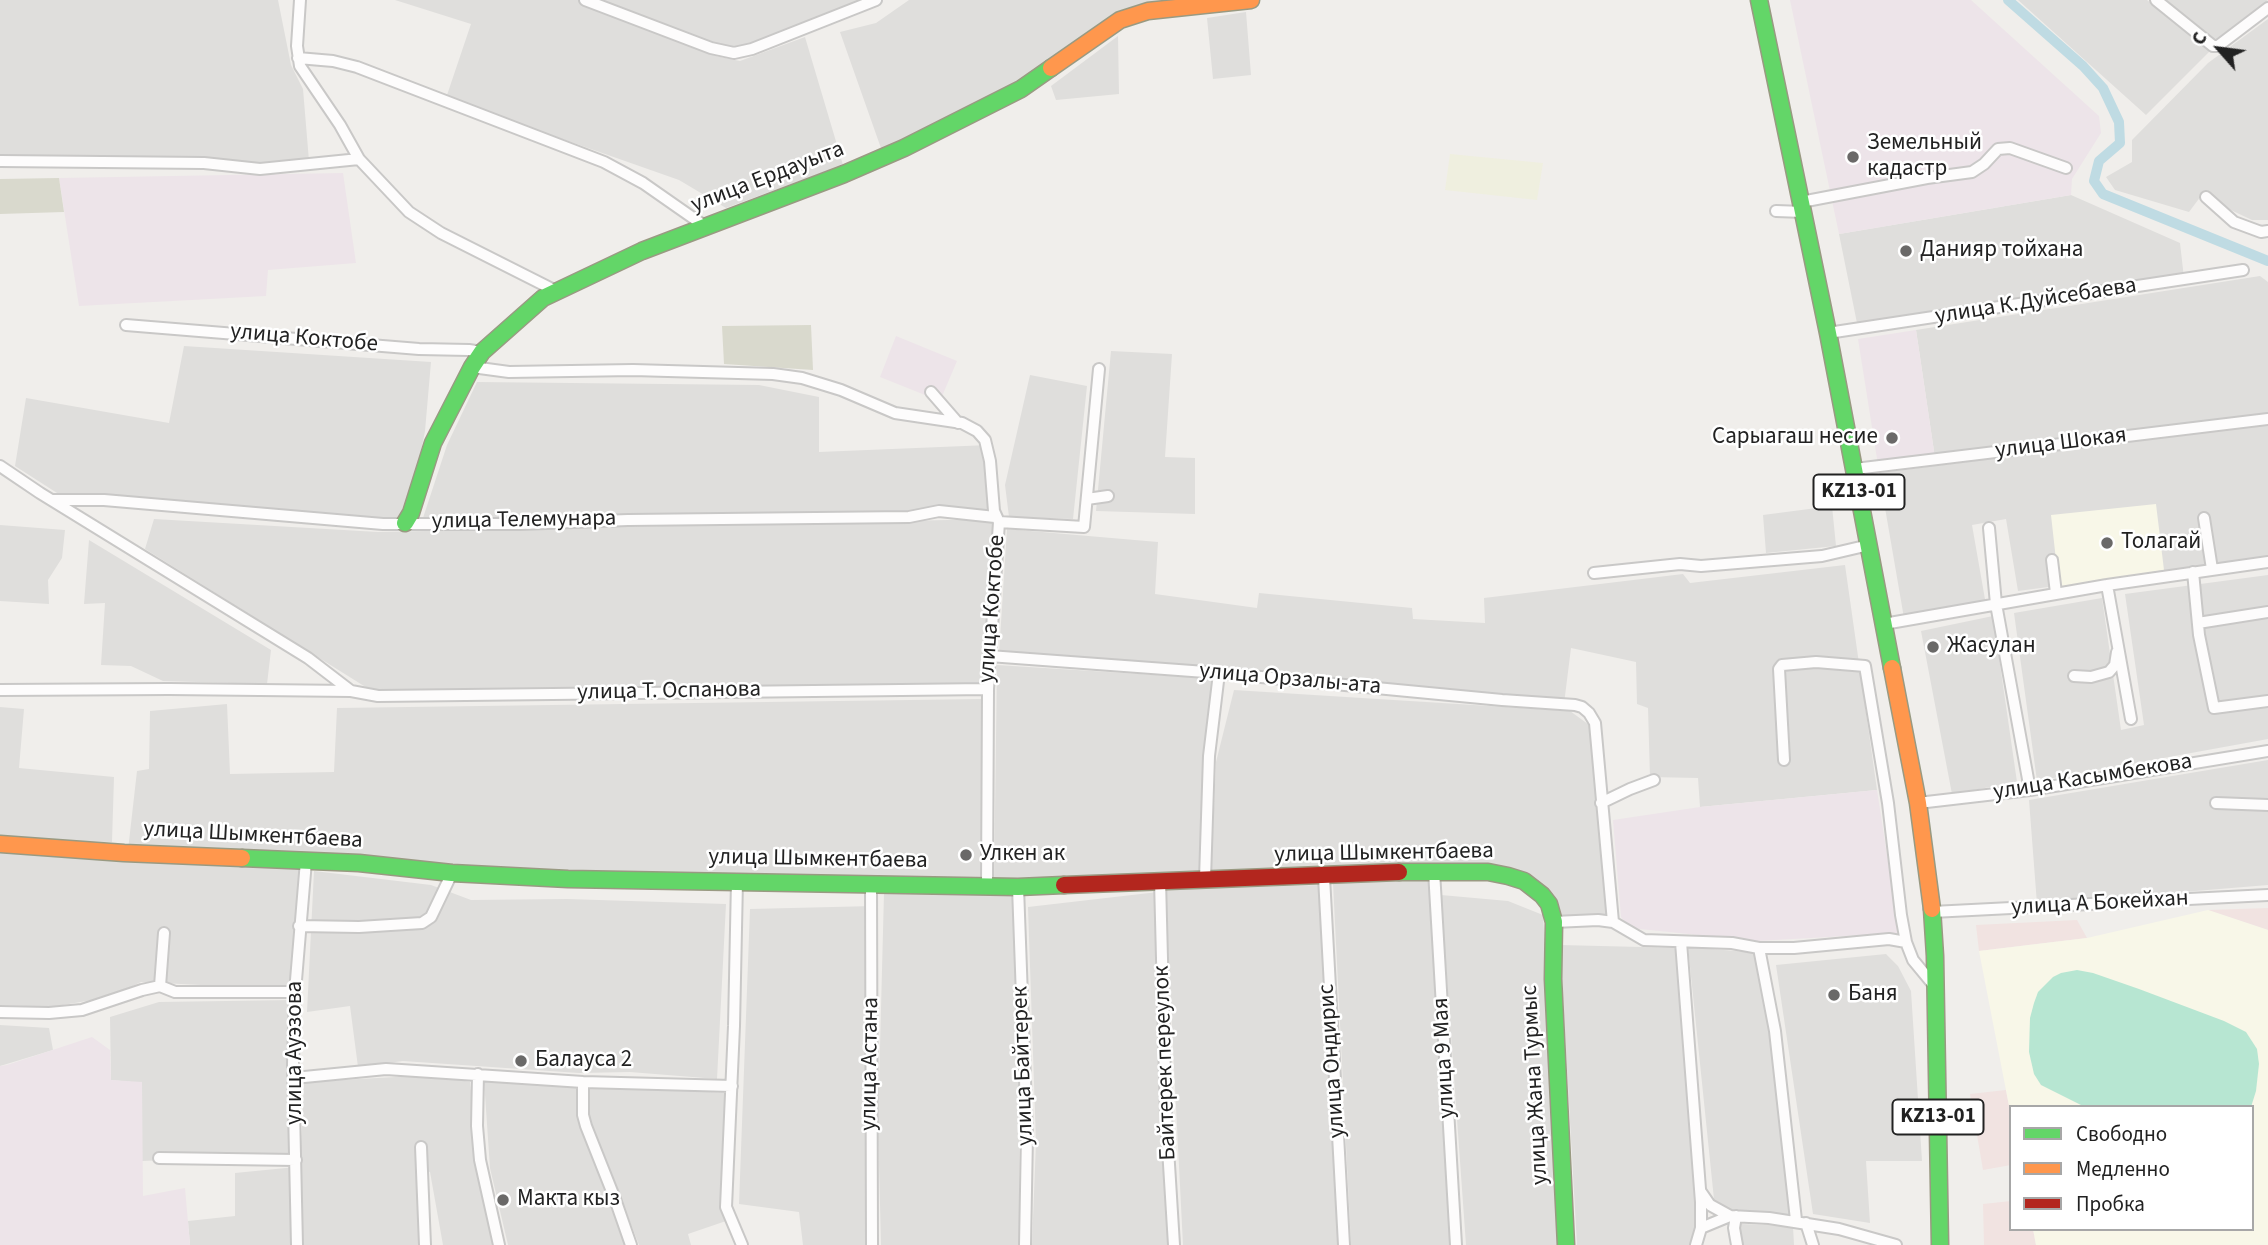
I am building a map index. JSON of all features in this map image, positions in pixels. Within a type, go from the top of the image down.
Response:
[{"type":"main road","name":"улица Ердауыта","points":[[405,523],[411,513],[433,443],[472,366],[482,352],[530,308],[556,290],[642,251],[878,160],[1021,89],[1120,20],[1148,11],[1251,0]]},
{"type":"main road","name":"KZ13-01","points":[[1759,0],[1855,469],[1918,803],[1932,912],[1937,988],[1940,1245]]},
{"type":"main road","name":"улица Шымкентбаева","points":[[0,844],[124,853],[306,860],[452,873],[568,879],[1018,887],[1160,880],[1434,872],[1488,873],[1524,881],[1535,888],[1549,904],[1554,922]]},
{"type":"main road","name":"улица Жана Турмыс","points":[[1554,922],[1553,979],[1566,1245]]},
{"type":"street","points":[[300,0],[300,66],[341,125],[359,159],[409,212],[441,233],[556,290]]},
{"type":"street","points":[[585,0],[710,48],[734,53],[752,49],[876,0]]},
{"type":"street","points":[[2156,0],[2213,46],[2218,46],[2268,8]]},
{"type":"street","points":[[298,58],[333,61],[357,67],[604,162],[643,183],[706,227]]},
{"type":"street","points":[[1776,211],[1927,178],[1972,172],[1998,149],[2010,148],[2066,168]]},
{"type":"street","points":[[0,161],[204,163],[260,169],[359,159]]},
{"type":"street","points":[[2206,197],[2234,222],[2264,232]]},
{"type":"street","name":"улица К.Дуйсебаева","points":[[1828,333],[2243,270]]},
{"type":"street","name":"улица Коктобе","points":[[126,324],[482,352]]},
{"type":"street","name":"улица Коктобе","points":[[472,366],[509,372],[633,370],[773,374],[819,383],[895,413],[958,423],[977,431],[985,440],[990,461],[997,519],[988,689],[987,886]]},
{"type":"street","points":[[1099,369],[1087,499],[1108,496]]},
{"type":"street","points":[[931,392],[958,423]]},
{"type":"street","name":"улица Шокая","points":[[1855,469],[2268,419]]},
{"type":"street","name":"улица Т. Оспанова","points":[[0,466],[308,658],[351,691]]},
{"type":"street","name":"улица Телемунара","points":[[53,500],[104,500],[383,524],[909,517],[939,511],[1084,527],[1087,499]]},
{"type":"street","points":[[2204,517],[2212,569]]},
{"type":"street","points":[[1989,528],[1996,604],[2030,790]]},
{"type":"street","points":[[1594,573],[1680,564],[1701,566],[1822,556],[1869,545]]},
{"type":"street","points":[[2052,560],[2056,593]]},
{"type":"street","points":[[1884,624],[2056,593],[2268,562]]},
{"type":"street","points":[[2193,572],[2198,623],[2214,708],[2268,701]]},
{"type":"street","points":[[2107,585],[2131,719]]},
{"type":"street","points":[[2198,623],[2268,612]]},
{"type":"street","points":[[2074,676],[2091,677],[2109,672],[2115,665],[2118,643]]},
{"type":"street","name":"улица Орзалы-ата","points":[[989,656],[1574,705],[1589,713],[1595,723],[1601,803]]},
{"type":"street","points":[[1784,760],[1779,669],[1782,665],[1816,662],[1865,666],[1888,803],[1900,915],[1906,942],[1913,960],[1937,988]]},
{"type":"street","points":[[1205,879],[1208,768],[1219,674]]},
{"type":"street","name":"улица Т. Оспанова","points":[[0,690],[351,691],[378,696],[988,689]]},
{"type":"street","name":"улица Касымбекова","points":[[1918,803],[2030,790],[2268,751]]},
{"type":"street","points":[[1613,922],[1601,803],[1654,780]]},
{"type":"street","points":[[2216,803],[2268,805]]},
{"type":"street","name":"улица Ауэзова","points":[[297,1245],[295,992],[306,860]]},
{"type":"street","name":"улица 9 Мая","points":[[1434,872],[1456,1245]]},
{"type":"street","points":[[299,926],[359,927],[422,923],[431,916],[452,873]]},
{"type":"street","name":"улица Ондирис","points":[[1324,877],[1344,1245]]},
{"type":"street","name":"Байтерек переулок","points":[[1160,880],[1165,1103],[1174,1245]]},
{"type":"street","points":[[737,881],[726,1202],[742,1245]]},
{"type":"street","name":"улица Астана","points":[[871,883],[872,1245]]},
{"type":"street","name":"улица Байтерек","points":[[1018,887],[1027,1135],[1025,1245]]},
{"type":"street","name":"улица А Бокейхан","points":[[1932,912],[2268,895]]},
{"type":"street","points":[[1554,922],[1598,920],[1613,922],[1644,940],[1732,943],[1759,948],[1794,948],[1889,939],[1906,942]]},
{"type":"street","points":[[160,986],[164,933]]},
{"type":"street","points":[[1681,942],[1700,1192],[1701,1228],[1696,1245]]},
{"type":"street","points":[[1759,948],[1775,1031],[1801,1221],[1813,1245]]},
{"type":"street","points":[[0,1012],[82,1010],[160,986],[175,992],[295,992]]},
{"type":"street","points":[[294,1078],[386,1069],[583,1082],[732,1086]]},
{"type":"street","points":[[478,1074],[477,1126],[480,1160],[499,1245]]},
{"type":"street","points":[[583,1082],[583,1115],[586,1126],[631,1245]]},
{"type":"street","points":[[421,1147],[425,1245]]},
{"type":"street","points":[[159,1158],[296,1160]]},
{"type":"street","points":[[1700,1192],[1710,1205],[1733,1216],[1801,1221],[1896,1245]]},
{"type":"street","points":[[1701,1228],[1733,1216]]},
{"type":"street","points":[[1733,1216],[1737,1245]]},
{"type":"street","points":[[733,1245],[736,1231]]},
{"type":"shaded area","points":[[0,0],[278,0],[291,65],[303,89],[309,161],[252,165],[0,156]]},
{"type":"shaded area","points":[[395,0],[579,0],[716,56],[740,61],[805,37],[843,165],[726,208],[679,180],[446,98],[471,24]]},
{"type":"shaded area","points":[[591,0],[859,0],[742,51],[715,49]]},
{"type":"shaded area","points":[[909,0],[1206,0],[1144,4],[1038,73],[882,151],[840,32],[876,23]]},
{"type":"shaded area","points":[[1790,0],[1971,0],[2099,116],[2101,133],[2072,179],[2071,195],[1839,234]]},
{"type":"shaded area","points":[[2018,0],[2147,0],[2211,50],[2146,115]]},
{"type":"shaded area","points":[[2160,0],[2268,0],[2213,44]]},
{"type":"shaded area","points":[[1246,12],[1251,75],[1213,79],[1207,18]]},
{"type":"shaded area","points":[[2268,19],[2268,220],[2252,220],[2201,196],[2189,212],[2115,190],[2106,177],[2132,162],[2132,140],[2208,63]]},
{"type":"shaded area","points":[[1118,36],[1119,94],[1056,100],[1051,86]]},
{"type":"shaded area","points":[[343,173],[356,263],[268,270],[266,296],[79,306],[59,178]]},
{"type":"shaded area","points":[[59,178],[64,212],[0,214],[0,179]]},
{"type":"shaded area","points":[[2071,195],[2180,243],[2184,278],[1858,328],[1839,234]]},
{"type":"shaded area","points":[[2260,276],[2268,282],[2268,416],[1935,458],[1916,330]]},
{"type":"shaded area","points":[[811,325],[813,370],[724,364],[722,326]]},
{"type":"shaded area","name":"Сарыагаш несие","points":[[1916,330],[1935,458],[1878,465],[1858,339]]},
{"type":"shaded area","points":[[896,336],[957,361],[940,401],[880,377]]},
{"type":"shaded area","points":[[184,346],[431,362],[425,431],[407,524],[68,500],[15,466],[26,398],[169,423]]},
{"type":"shaded area","points":[[1111,351],[1172,354],[1165,457],[1195,458],[1195,514],[1096,511]]},
{"type":"shaded area","points":[[1030,375],[1087,386],[1073,519],[1009,517],[1005,485]]},
{"type":"shaded area","points":[[477,382],[759,385],[819,397],[819,452],[989,445],[992,511],[421,524],[447,445]]},
{"type":"shaded area","points":[[2268,424],[2268,558],[2018,591],[2006,519],[1972,525],[1986,605],[1904,618],[1879,473]]},
{"type":"shaded area","name":"Толагай","points":[[2156,504],[2164,570],[2059,587],[2051,515]]},
{"type":"shaded area","points":[[1832,506],[1836,546],[1766,553],[1763,515]]},
{"type":"shaded area","points":[[154,519],[378,532],[995,519],[988,687],[380,696],[145,549]]},
{"type":"shaded area","points":[[0,525],[65,530],[62,558],[48,580],[49,604],[0,601]]},
{"type":"shaded area","points":[[1007,529],[1158,542],[1155,594],[1257,608],[1259,593],[1412,608],[1413,619],[1485,623],[1484,598],[1683,574],[1690,583],[1845,565],[1877,790],[1700,807],[1698,778],[1650,777],[1648,708],[1637,704],[1636,662],[1571,648],[1564,704],[999,654]]},
{"type":"shaded area","points":[[89,540],[271,650],[267,684],[163,681],[131,666],[101,665],[105,603],[84,604]]},
{"type":"shaded area","points":[[2268,575],[2268,739],[2037,781],[2014,613],[2102,598],[2121,730],[2144,725],[2125,594]]},
{"type":"shaded area","points":[[1993,616],[2017,782],[1952,794],[1921,631]]},
{"type":"shaded area","points":[[997,665],[1219,679],[1205,878],[994,886]]},
{"type":"shaded area","points":[[1234,690],[1570,711],[1592,727],[1610,919],[1558,922],[1522,876],[1211,878],[1216,762]]},
{"type":"shaded area","points":[[982,699],[988,885],[719,881],[128,850],[137,771],[149,769],[150,711],[227,704],[230,774],[334,772],[337,708]]},
{"type":"shaded area","points":[[0,707],[24,709],[19,768],[114,777],[112,842],[0,840]]},
{"type":"shaded area","points":[[2268,760],[2268,885],[2037,904],[2029,800]]},
{"type":"shaded area","points":[[1877,790],[1899,933],[1757,941],[1630,928],[1621,917],[1613,820],[1700,807]]},
{"type":"shaded area","points":[[0,848],[309,868],[301,990],[141,982],[110,997],[51,1007],[0,1005]]},
{"type":"shaded area","points":[[314,871],[431,885],[471,900],[567,899],[726,904],[717,1079],[403,1061],[358,1067],[350,1006],[307,1012]]},
{"type":"shaded area","points":[[1432,878],[1453,1245],[1351,1245],[1333,883]]},
{"type":"shaded area","points":[[1323,885],[1342,1245],[1183,1245],[1165,889]]},
{"type":"shaded area","points":[[1158,892],[1174,1245],[1032,1245],[1036,1142],[1028,907]]},
{"type":"shaded area","points":[[884,893],[1021,895],[1019,1245],[881,1245],[878,1124]]},
{"type":"shaded area","points":[[1441,895],[1508,901],[1543,915],[1565,1245],[1466,1245]]},
{"type":"shaded area","points":[[874,906],[865,1164],[868,1245],[803,1245],[799,1212],[739,1204],[750,909]]},
{"type":"shaded area","points":[[2268,908],[2268,930],[2208,910]]},
{"type":"shaded area","points":[[2208,910],[2268,930],[2268,1245],[2036,1245],[2033,1231],[2254,1231],[2254,1105],[2009,1106],[1979,951],[2087,938]]},
{"type":"shaded area","points":[[2077,920],[2087,938],[1979,951],[1976,925]]},
{"type":"shaded area","points":[[1560,945],[1682,948],[1699,1216],[1692,1245],[1577,1245]]},
{"type":"shaded area","points":[[1688,947],[1760,953],[1793,1215],[1715,1209]]},
{"type":"shaded area","points":[[1886,954],[1898,966],[1911,991],[1922,1161],[1866,1161],[1870,1223],[1813,1214],[1776,965]]},
{"type":"shaded area","points":[[293,1000],[288,1155],[142,1161],[142,1083],[111,1080],[110,1017],[159,1002]]},
{"type":"shaded area","points":[[0,1025],[49,1028],[53,1050],[0,1066]]},
{"type":"shaded area","points":[[92,1037],[110,1050],[111,1080],[142,1082],[143,1196],[185,1188],[190,1245],[0,1245],[0,1066]]},
{"type":"shaded area","points":[[432,1075],[470,1082],[480,1176],[497,1245],[443,1245],[430,1172],[419,1170],[420,1245],[303,1245],[300,1170],[304,1082]]},
{"type":"shaded area","points":[[484,1080],[585,1085],[584,1115],[631,1245],[508,1245],[490,1168]]},
{"type":"shaded area","points":[[590,1086],[729,1093],[726,1221],[688,1234],[691,1245],[639,1245],[588,1114]]},
{"type":"shaded area","points":[[2006,1090],[2009,1106],[2009,1165],[1983,1170],[1970,1094]]},
{"type":"shaded area","points":[[296,1167],[298,1245],[190,1245],[188,1221],[235,1216],[235,1173]]},
{"type":"shaded area","points":[[2009,1201],[2009,1231],[2033,1231],[2036,1245],[1984,1245],[1983,1204]]},
{"type":"shaded area","points":[[1741,1224],[1793,1226],[1794,1245],[1741,1245]]},
{"type":"green space","points":[[1450,154],[1543,163],[1537,200],[1445,190]]},
{"type":"green space","points":[[2077,970],[2093,973],[2224,1021],[2246,1032],[2257,1049],[2259,1064],[2252,1105],[2081,1105],[2041,1085],[2034,1074],[2029,1052],[2030,1018],[2038,992],[2061,973]]},
{"type":"waterway","points":[[2008,0],[2083,66],[2103,88],[2119,122],[2120,143],[2099,161],[2094,181],[2103,194],[2268,261]]},
{"type":"traffic: fast","points":[[1759,0],[1828,333],[1892,668]]},
{"type":"traffic: fast","points":[[405,523],[411,513],[433,443],[472,367],[482,352],[543,298],[642,251],[844,174],[904,148],[1021,89],[1051,68]]},
{"type":"traffic: fast","points":[[242,858],[359,863],[452,873],[568,879],[1018,887],[1064,885]]},
{"type":"traffic: fast","points":[[1399,872],[1488,872],[1508,876],[1524,881],[1549,904],[1554,922],[1553,979],[1566,1245]]},
{"type":"traffic: fast","points":[[1932,909],[1940,1245]]},
{"type":"traffic: slow","points":[[1051,68],[1120,20],[1148,11],[1251,0]]},
{"type":"traffic: slow","points":[[1892,668],[1918,803],[1932,909]]},
{"type":"traffic: slow","points":[[0,844],[242,858]]},
{"type":"traffic: jam","points":[[1064,885],[1399,872]]},
{"type":"place","name":"Земельный кадастр","points":[[1853,157]]},
{"type":"place","name":"Данияр тойхана","points":[[1906,251]]},
{"type":"place","name":"Сарыагаш несие","points":[[1892,438]]},
{"type":"place","name":"Толагай","points":[[2107,543]]},
{"type":"place","name":"Жасулан","points":[[1933,647]]},
{"type":"place","name":"Улкен ак","points":[[966,855]]},
{"type":"place","name":"Баня","points":[[1834,995]]},
{"type":"place","name":"Балауса 2","points":[[521,1061]]},
{"type":"place","name":"Макта кыз","points":[[503,1200]]}]
